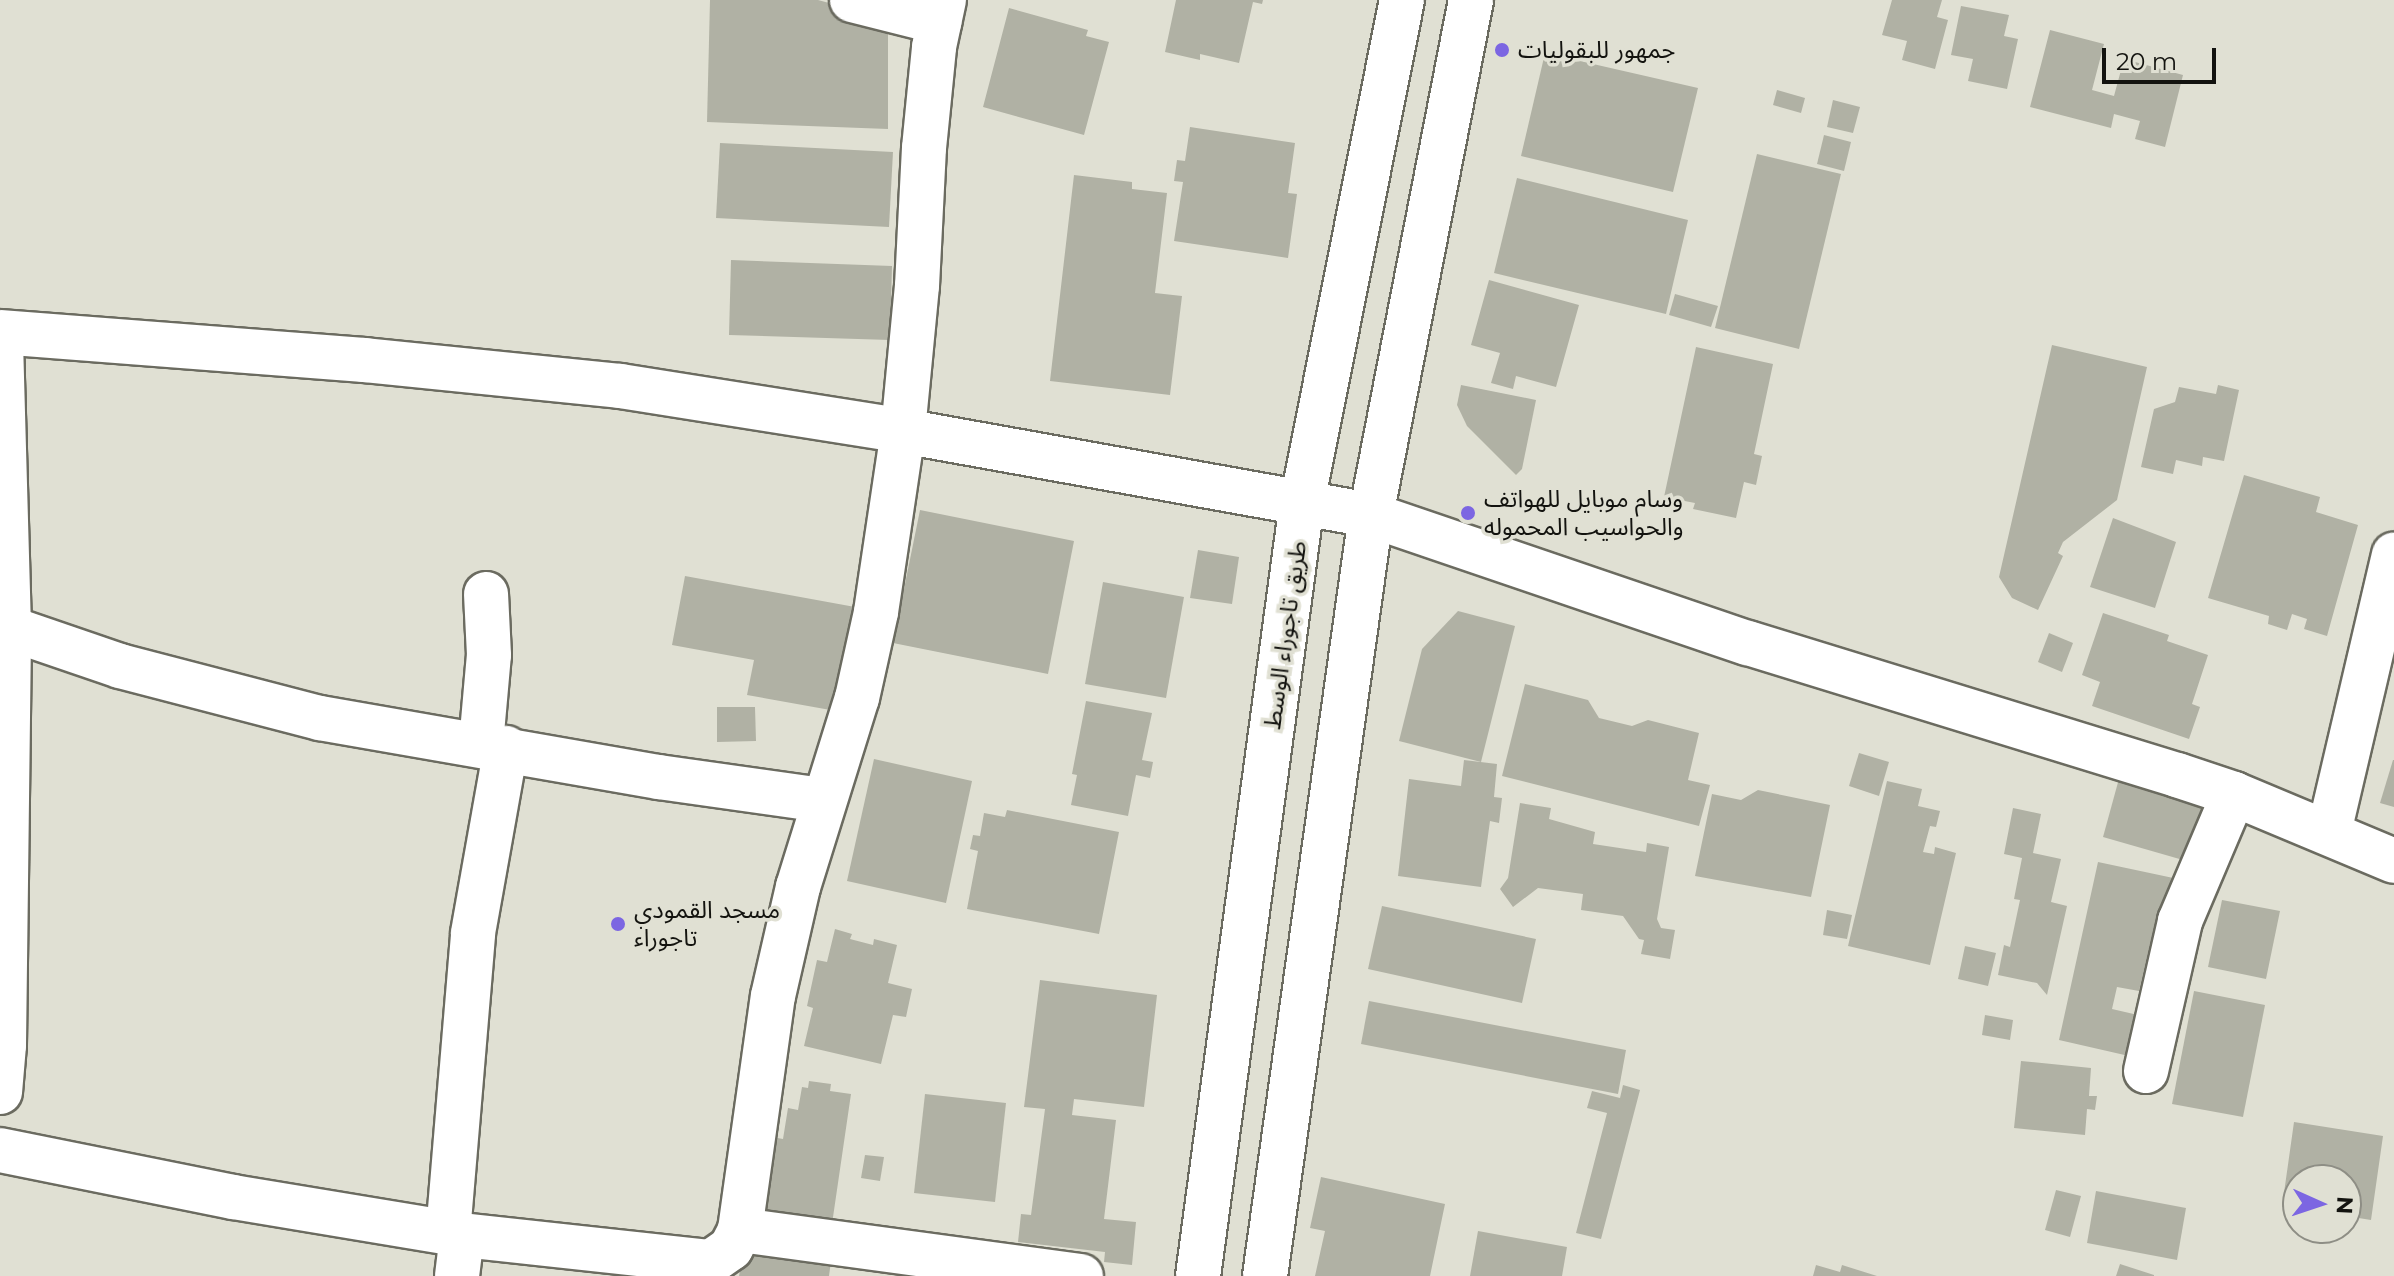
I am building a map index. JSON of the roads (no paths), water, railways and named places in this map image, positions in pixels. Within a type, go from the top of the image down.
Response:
[{"type":"street","points":[[0,1150],[233,1197],[456,1248],[710,1269],[731,1248],[740,1230],[773,996],[823,800],[857,698],[876,612],[903,431],[917,286],[924,148],[941,11],[852,0]]},
{"type":"street","name":"طريق تاجوراء الوسط","points":[[1198,1276],[1302,503],[1402,0]]},
{"type":"street","points":[[1265,1276],[1371,515],[1471,0]]},
{"type":"street","points":[[0,1092],[9,628],[1,332],[365,360],[620,386],[903,431],[1371,515],[1748,643],[2234,794],[2394,861]]},
{"type":"street","points":[[2329,832],[2394,554]]},
{"type":"street","points":[[456,1248],[473,933],[494,746],[486,594]]},
{"type":"street","points":[[9,628],[120,666],[320,718],[659,777],[823,800]]},
{"type":"street","points":[[2146,1071],[2180,921],[2234,794]]},
{"type":"street","points":[[740,1230],[1081,1276]]},
{"type":"place","name":"جمهور للبقوليات","points":[[1502,50]]},
{"type":"place","name":"وسام موبايل للهواتف والحواسيب المحموله","points":[[1468,513]]},
{"type":"place","name":"مسجد القمودي تاجوراء","points":[[618,924]]}]
